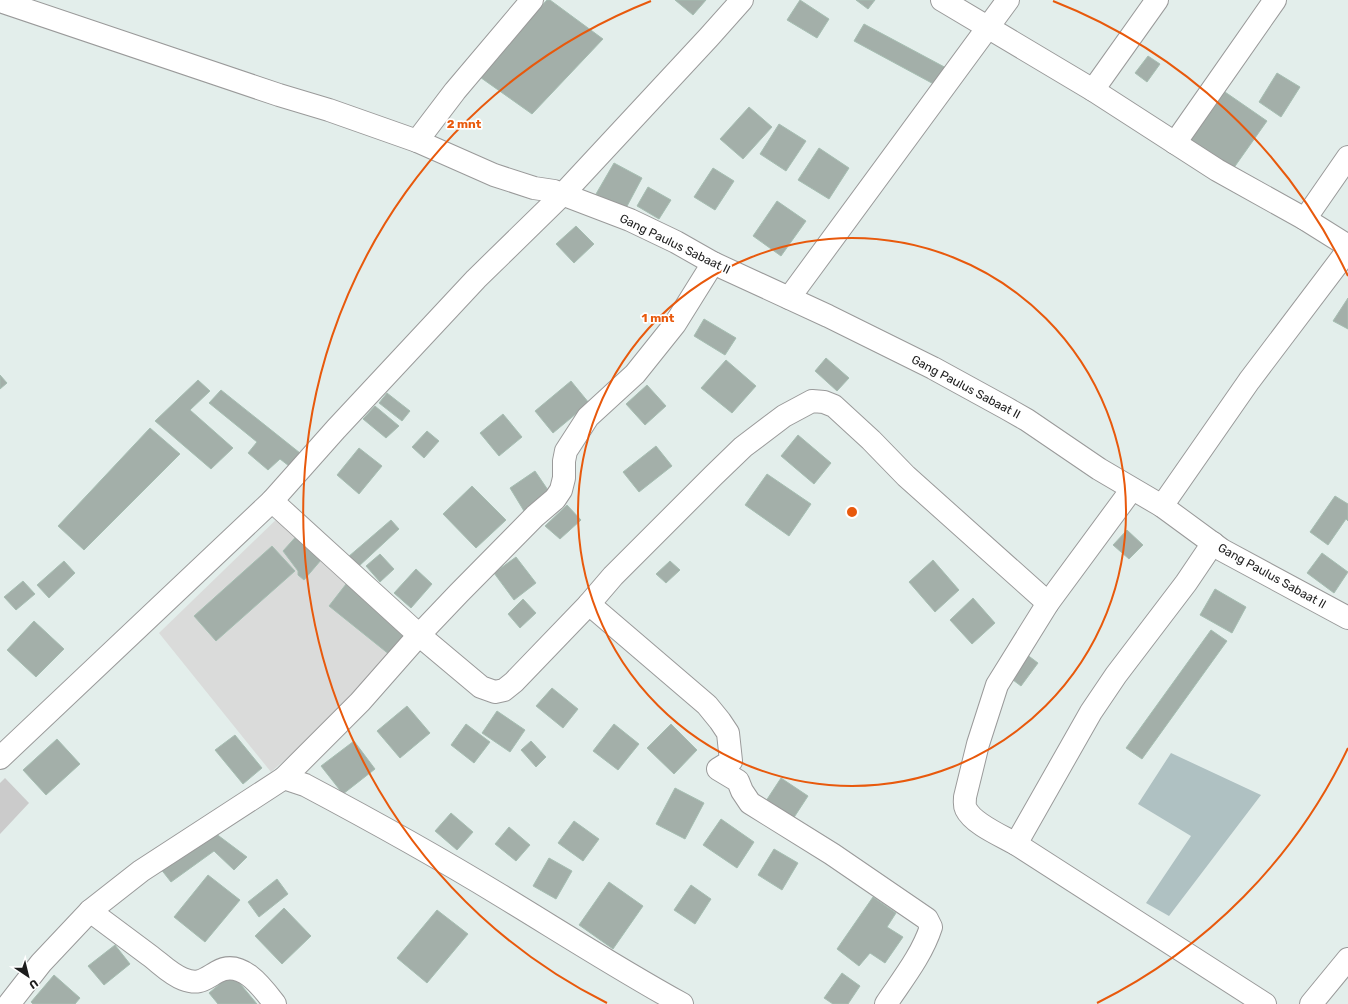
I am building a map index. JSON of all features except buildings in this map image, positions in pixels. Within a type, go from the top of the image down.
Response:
[{"type":"street","points":[[418,141],[459,86],[532,0]]},
{"type":"street","points":[[0,758],[272,501],[341,423],[471,285],[562,194],[710,37],[742,0]]},
{"type":"street","points":[[942,0],[988,29],[1093,90],[1217,170],[1348,246]]},
{"type":"street","points":[[789,298],[1008,0]]},
{"type":"street","points":[[1093,90],[1157,0]]},
{"type":"street","points":[[1175,143],[1275,0]]},
{"type":"street","name":"Gang Paulus Sabaat II","points":[[0,1],[279,96],[328,110],[418,141],[494,175],[534,188],[554,191],[630,220],[676,242],[713,263],[933,368],[1027,420],[1073,452],[1162,506],[1222,550],[1348,618]]},
{"type":"street","points":[[1305,220],[1348,157]]},
{"type":"street","points":[[1162,506],[1249,381],[1348,250]]},
{"type":"street","points":[[9,1004],[41,963],[90,911],[141,870],[284,778],[360,702],[419,635],[459,593],[529,521],[555,499],[561,490],[564,478],[564,460],[566,451],[588,417],[635,374],[675,324],[713,263]]},
{"type":"street","points":[[272,501],[419,635],[481,687],[494,692],[504,690],[514,682],[589,604],[613,576],[743,447],[784,416],[812,401],[824,402],[834,406],[872,440],[906,476],[1048,603]]},
{"type":"street","points":[[1132,488],[1048,603],[997,685],[978,744],[965,797],[966,810],[978,823],[1016,844],[1265,1004]]},
{"type":"street","points":[[1016,844],[1036,807],[1116,675],[1186,583],[1213,543]]},
{"type":"street","points":[[589,604],[675,676],[707,705],[720,721],[728,733],[730,761],[718,769],[738,781],[742,791],[750,803],[832,854],[927,919],[931,927],[918,955],[886,1004]]},
{"type":"street","points":[[284,778],[305,785],[429,854],[499,894],[636,979],[682,1004]]},
{"type":"street","points":[[90,911],[150,955],[169,972],[181,979],[193,983],[202,981],[219,971],[236,969],[249,976],[263,988],[275,1004]]},
{"type":"street","points":[[1311,1004],[1348,959]]},
{"type":"shaded area","points":[[285,511],[422,634],[394,664],[271,772],[159,633]]},
{"type":"shaded area","points":[[1171,753],[1261,795],[1169,916],[1146,903],[1191,836],[1138,804]]},
{"type":"shaded area","points":[[5,778],[29,803],[0,834],[0,783]]}]
